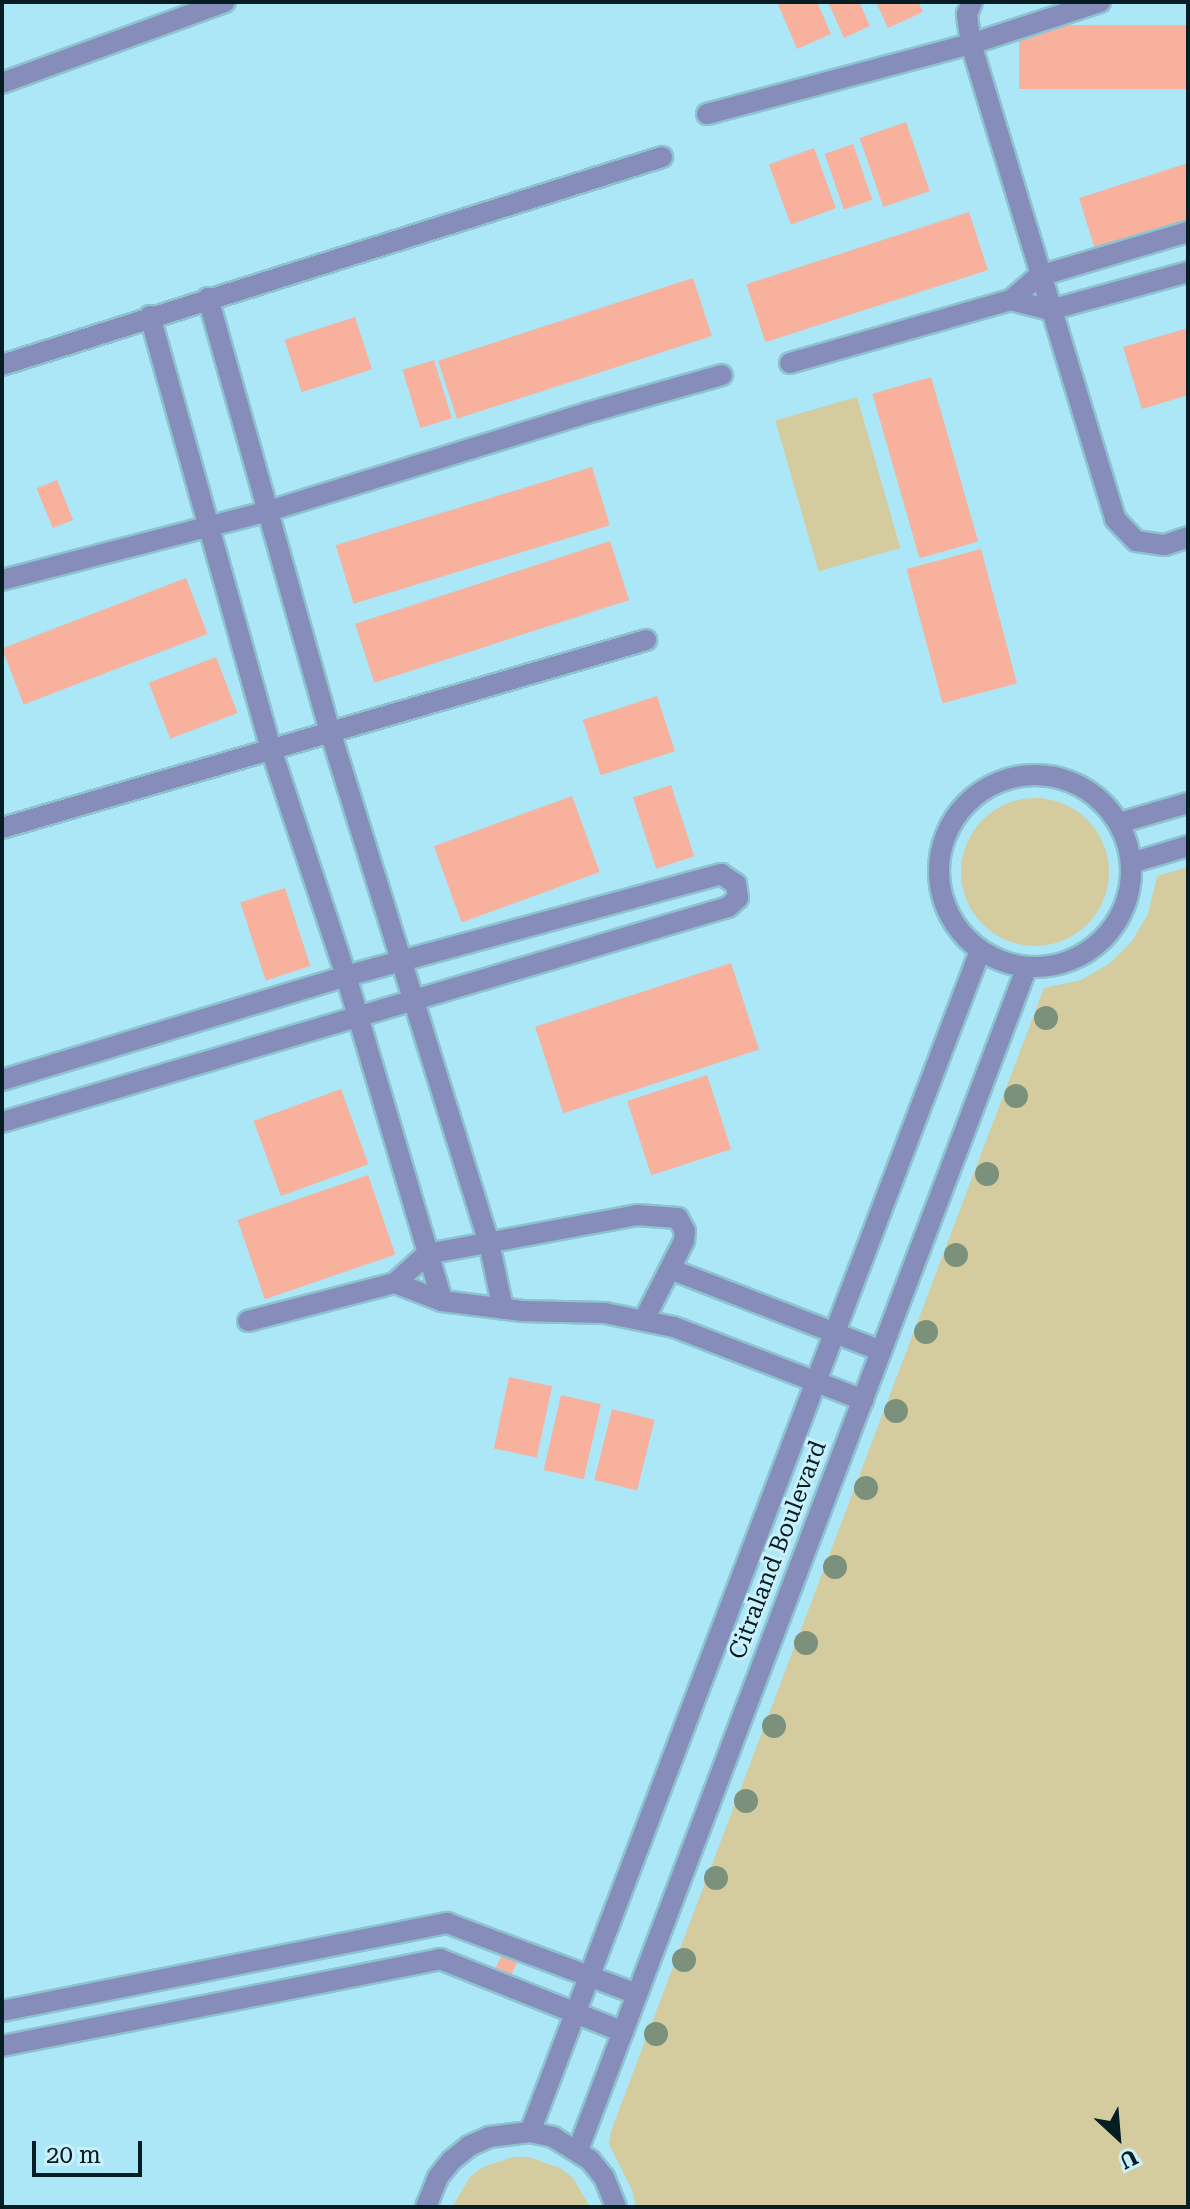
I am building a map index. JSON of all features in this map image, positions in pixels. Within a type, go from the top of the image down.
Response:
[{"type":"street","points":[[2,83],[225,2]]},
{"type":"street","points":[[972,2],[967,14],[971,44],[1115,519],[1136,541],[1165,545],[1188,537]]},
{"type":"street","points":[[707,114],[971,44],[1100,2]]},
{"type":"street","points":[[2,365],[662,157]]},
{"type":"street","points":[[790,363],[1011,300],[1039,276],[1188,232]]},
{"type":"street","points":[[1011,300],[1050,310],[1188,272]]},
{"type":"street","points":[[208,298],[265,512],[411,1002],[489,1243],[503,1309]]},
{"type":"street","points":[[150,316],[271,749],[346,976],[442,1301]]},
{"type":"street","points":[[2,580],[265,512],[722,375]]},
{"type":"street","points":[[2,828],[646,640]]},
{"type":"street","points":[[1022,775],[1048,776],[1073,782],[1094,795],[1119,823],[1131,863],[1131,884],[1125,908],[1112,930],[1094,948],[1071,961],[1047,967],[1027,967],[997,961],[957,931],[944,908],[938,884],[939,859],[945,835],[958,813],[976,794],[998,782],[1022,775]]},
{"type":"street","points":[[1119,823],[1188,803]]},
{"type":"street","points":[[1131,863],[1188,846]]},
{"type":"street","points":[[2,1080],[346,976],[721,874],[736,884],[738,898],[728,907],[2,1122]]},
{"type":"street","name":"Citraland Boulevard","points":[[530,2132],[980,951]]},
{"type":"street","name":"Citraland Boulevard","points":[[578,2150],[1027,967]]},
{"type":"street","points":[[248,1321],[395,1283],[427,1254],[637,1215],[678,1218],[685,1231],[684,1241],[644,1320]]},
{"type":"street","points":[[670,1269],[881,1351]]},
{"type":"street","points":[[395,1283],[442,1301],[503,1309],[605,1313],[674,1327],[863,1400]]},
{"type":"street","points":[[440,1959],[447,1923]]},
{"type":"street","points":[[2,2011],[447,1923],[637,1994]]},
{"type":"street","points":[[2,2046],[440,1959],[623,2032]]},
{"type":"street","points":[[426,2207],[438,2177],[469,2146],[489,2137],[530,2132],[553,2137],[578,2150],[604,2177],[616,2207]]},
{"type":"shaded area","points":[[857,397],[900,548],[819,571],[775,420]]},
{"type":"shaded area","points":[[1035,798],[1063,803],[1088,819],[1104,844],[1109,872],[1104,900],[1088,925],[1063,941],[1035,946],[1007,941],[982,925],[966,900],[961,872],[966,844],[982,819],[1007,803]]},
{"type":"shaded area","points":[[1188,867],[1188,2207],[636,2207],[632,2190],[609,2144],[611,2131],[1044,988],[1081,980],[1109,964],[1132,941],[1148,914],[1157,876]]},
{"type":"shaded area","points":[[513,2157],[529,2157],[560,2168],[573,2178],[590,2207],[452,2207],[470,2177],[483,2167]]},
{"type":"building","points":[[777,2],[817,2],[831,34],[797,49]]},
{"type":"building","points":[[828,2],[859,2],[870,26],[844,38]]},
{"type":"building","points":[[876,2],[918,2],[923,12],[888,28]]},
{"type":"building","points":[[1019,25],[1188,25],[1188,89],[1019,89]]},
{"type":"building","points":[[906,122],[930,191],[883,207],[860,138]]},
{"type":"building","points":[[853,144],[872,200],[844,210],[825,154]]},
{"type":"building","points":[[814,148],[836,208],[791,225],[769,164]]},
{"type":"building","points":[[1188,163],[1188,227],[1097,256],[1079,198]]},
{"type":"building","points":[[969,212],[988,270],[765,342],[746,284]]},
{"type":"building","points":[[693,278],[712,336],[457,419],[438,361]]},
{"type":"building","points":[[355,317],[372,369],[302,392],[285,340]]},
{"type":"building","points":[[1188,328],[1188,395],[1142,409],[1123,347]]},
{"type":"building","points":[[434,360],[452,418],[420,428],[402,370]]},
{"type":"building","points":[[931,377],[978,541],[919,558],[872,394]]},
{"type":"building","points":[[592,467],[610,525],[354,604],[336,545]]},
{"type":"building","points":[[57,480],[73,520],[53,528],[37,488]]},
{"type":"building","points":[[610,541],[629,600],[374,683],[355,624]]},
{"type":"building","points":[[981,549],[1017,683],[943,703],[907,569]]},
{"type":"building","points":[[186,578],[208,634],[24,705],[2,649]]},
{"type":"building","points":[[216,657],[238,713],[170,739],[149,683]]},
{"type":"building","points":[[657,696],[675,751],[601,775],[583,720]]},
{"type":"building","points":[[671,785],[694,856],[656,869],[633,797]]},
{"type":"building","points":[[572,796],[600,872],[462,922],[434,846]]},
{"type":"building","points":[[285,888],[310,966],[266,981],[240,903]]},
{"type":"building","points":[[731,963],[759,1050],[563,1113],[535,1027]]},
{"type":"building","points":[[707,1075],[731,1149],[651,1175],[627,1101]]},
{"type":"building","points":[[341,1089],[368,1164],[281,1196],[254,1121]]},
{"type":"building","points":[[368,1175],[395,1254],[265,1299],[238,1220]]},
{"type":"building","points":[[509,1377],[552,1386],[537,1458],[494,1448]]},
{"type":"building","points":[[561,1395],[601,1404],[584,1479],[544,1470]]},
{"type":"building","points":[[612,1409],[655,1420],[637,1490],[594,1480]]},
{"type":"building","points":[[503,1952],[519,1959],[511,1975],[496,1968]]}]
